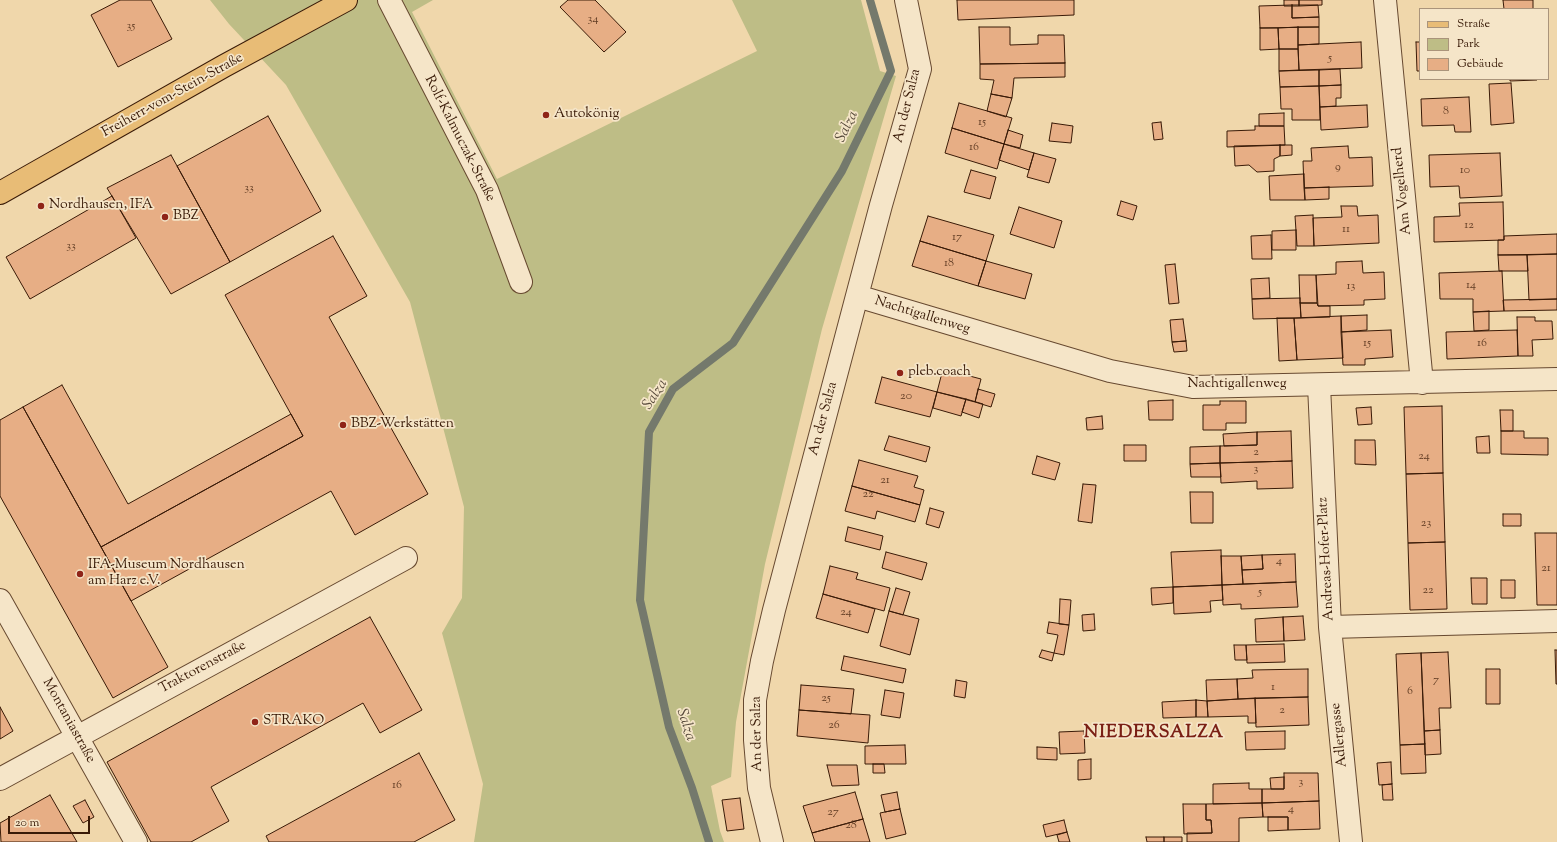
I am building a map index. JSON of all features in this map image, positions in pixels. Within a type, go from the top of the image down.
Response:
[{"type":"main road","name":"Freiherr-vom-Stein-Straße","points":[[0,193],[224,66],[346,0]]},
{"type":"street","name":"Rolf-Kalmuczak-Straße","points":[[389,0],[487,190],[522,282]]},
{"type":"street","name":"An der Salza","points":[[772,842],[760,788],[755,740],[755,700],[762,661],[774,610],[857,296],[920,69],[906,0]]},
{"type":"street","name":"Am Vogelherd","points":[[1385,0],[1422,383]]},
{"type":"street","name":"Nachtigallenweg","points":[[857,296],[1110,371],[1193,387],[1557,379]]},
{"type":"street","name":"Andreas-Hofer-Platz","points":[[1319,385],[1330,627],[1557,621]]},
{"type":"street","name":"Traktorenstraße","points":[[0,779],[76,736],[406,558]]},
{"type":"street","name":"Montaniastraße","points":[[0,600],[136,842]]},
{"type":"street","name":"Adlergasse","points":[[1330,627],[1351,842]]},
{"type":"green space","points":[[210,0],[433,0],[412,12],[497,179],[757,51],[732,0],[861,0],[880,71],[896,76],[822,329],[765,564],[736,722],[731,777],[711,786],[720,831],[724,842],[474,842],[483,784],[442,633],[462,598],[464,507],[410,302],[286,85],[229,24]]},
{"type":"building","points":[[120,0],[151,0],[172,39],[118,67],[91,15]]},
{"type":"building","points":[[568,0],[595,0],[626,32],[604,52],[560,7]]},
{"type":"building","points":[[957,0],[1074,0],[1074,15],[958,20]]},
{"type":"building","points":[[1284,0],[1299,0],[1299,6],[1284,6]]},
{"type":"building","points":[[1299,0],[1322,0],[1322,5],[1299,6]]},
{"type":"building","points":[[1503,0],[1533,0],[1533,8],[1504,8]]},
{"type":"building","points":[[1292,5],[1318,5],[1319,17],[1292,18]]},
{"type":"building","points":[[1292,5],[1292,18],[1319,17],[1319,27],[1260,28],[1259,6]]},
{"type":"building","points":[[979,27],[1010,27],[1010,45],[1038,44],[1038,35],[1064,35],[1065,63],[980,64]]},
{"type":"building","points":[[1298,27],[1319,27],[1319,44],[1298,45]]},
{"type":"building","points":[[1298,27],[1298,49],[1279,49],[1278,28]]},
{"type":"building","points":[[1260,28],[1278,28],[1279,49],[1260,50]]},
{"type":"building","points":[[1361,42],[1362,68],[1299,70],[1298,45]]},
{"type":"building","points":[[1416,42],[1419,42],[1419,71],[1417,71]]},
{"type":"building","points":[[1279,49],[1298,49],[1299,70],[1279,71]]},
{"type":"building","points":[[1065,63],[1065,77],[1014,78],[1012,98],[991,94],[994,80],[980,79],[980,64]]},
{"type":"building","points":[[1340,69],[1341,85],[1319,86],[1319,70]]},
{"type":"building","points":[[1319,70],[1319,86],[1280,87],[1279,71]]},
{"type":"building","points":[[1510,80],[1537,80],[1510,81]]},
{"type":"building","points":[[1511,83],[1514,123],[1491,125],[1489,84]]},
{"type":"building","points":[[1341,85],[1341,98],[1336,98],[1336,106],[1320,107],[1319,86]]},
{"type":"building","points":[[1319,86],[1320,120],[1292,120],[1292,109],[1281,109],[1280,87]]},
{"type":"building","points":[[991,94],[1012,98],[1006,117],[987,111]]},
{"type":"building","points":[[1469,97],[1471,132],[1455,132],[1454,125],[1422,126],[1421,99]]},
{"type":"building","points":[[959,103],[1012,118],[1004,144],[952,128]]},
{"type":"building","points":[[1367,105],[1368,127],[1321,130],[1320,107]]},
{"type":"building","points":[[1284,113],[1284,126],[1259,126],[1259,114]]},
{"type":"building","points":[[268,116],[321,211],[230,262],[177,166]]},
{"type":"building","points":[[1161,122],[1163,139],[1154,140],[1152,123]]},
{"type":"building","points":[[1052,123],[1073,126],[1071,143],[1049,141]]},
{"type":"building","points":[[1255,126],[1284,126],[1285,145],[1227,147],[1227,131],[1255,130]]},
{"type":"building","points":[[952,128],[1004,144],[997,169],[945,153]]},
{"type":"building","points":[[1008,130],[1023,135],[1020,148],[1004,144]]},
{"type":"building","points":[[1004,144],[1034,153],[1029,170],[999,160]]},
{"type":"building","points":[[1280,145],[1280,156],[1274,159],[1274,171],[1257,172],[1249,165],[1235,166],[1234,146]]},
{"type":"building","points":[[1280,145],[1292,145],[1292,155],[1280,156]]},
{"type":"building","points":[[1348,146],[1349,158],[1372,157],[1373,186],[1304,188],[1303,161],[1312,161],[1311,148]]},
{"type":"building","points":[[1034,153],[1056,159],[1049,183],[1027,177]]},
{"type":"building","points":[[1500,153],[1502,196],[1460,198],[1459,186],[1430,187],[1429,155]]},
{"type":"building","name":"BBZ","points":[[171,155],[230,262],[171,294],[107,188]]},
{"type":"building","points":[[971,170],[996,177],[990,199],[964,192]]},
{"type":"building","points":[[1304,174],[1305,200],[1270,200],[1269,176]]},
{"type":"building","points":[[1329,187],[1329,199],[1305,200],[1304,188]]},
{"type":"building","points":[[112,196],[136,238],[30,299],[6,257]]},
{"type":"building","points":[[1121,201],[1137,206],[1133,220],[1117,215]]},
{"type":"building","points":[[1503,202],[1504,240],[1434,242],[1434,217],[1460,216],[1459,203]]},
{"type":"building","points":[[1341,206],[1357,206],[1358,216],[1378,215],[1379,243],[1314,246],[1313,218],[1342,217]]},
{"type":"building","points":[[1019,207],[1062,221],[1054,248],[1010,234]]},
{"type":"building","points":[[1313,215],[1314,246],[1297,246],[1295,216]]},
{"type":"building","points":[[928,216],[994,235],[986,261],[920,241]]},
{"type":"building","points":[[1296,230],[1296,250],[1272,250],[1272,231]]},
{"type":"building","points":[[1557,234],[1557,254],[1498,255],[1498,240],[1504,240],[1504,236]]},
{"type":"building","points":[[1271,235],[1272,259],[1252,259],[1251,236]]},
{"type":"building","name":"BBZ-Werkstätten","points":[[333,236],[367,296],[329,317],[428,494],[355,535],[331,491],[131,601],[101,547],[303,436],[225,295]]},
{"type":"building","points":[[920,241],[986,261],[978,286],[912,266]]},
{"type":"building","points":[[1557,254],[1557,299],[1529,300],[1527,255]]},
{"type":"building","points":[[1498,255],[1527,255],[1528,271],[1499,271]]},
{"type":"building","points":[[986,261],[1032,274],[1025,299],[978,286]]},
{"type":"building","points":[[1362,261],[1363,273],[1384,272],[1385,299],[1364,300],[1364,305],[1318,306],[1316,275],[1336,274],[1336,262]]},
{"type":"building","points":[[1175,264],[1179,303],[1169,304],[1165,265]]},
{"type":"building","points":[[1502,271],[1504,311],[1473,312],[1473,299],[1440,299],[1439,273]]},
{"type":"building","points":[[1299,275],[1316,275],[1317,303],[1300,303]]},
{"type":"building","points":[[1269,278],[1270,298],[1252,299],[1251,279]]},
{"type":"building","points":[[1300,298],[1301,318],[1253,319],[1252,299]]},
{"type":"building","points":[[1557,299],[1557,310],[1504,311],[1503,300]]},
{"type":"building","points":[[1300,303],[1317,303],[1318,306],[1330,306],[1330,317],[1301,318]]},
{"type":"building","points":[[1489,311],[1489,330],[1474,331],[1473,312]]},
{"type":"building","points":[[1367,315],[1367,330],[1341,332],[1341,316]]},
{"type":"building","points":[[1341,316],[1343,358],[1297,360],[1294,318]]},
{"type":"building","points":[[1517,317],[1535,317],[1535,321],[1552,321],[1553,339],[1532,340],[1533,356],[1518,356]]},
{"type":"building","points":[[1277,318],[1294,318],[1297,360],[1279,361]]},
{"type":"building","points":[[1183,319],[1186,341],[1172,342],[1170,320]]},
{"type":"building","points":[[1391,330],[1393,357],[1365,359],[1365,365],[1343,365],[1341,332]]},
{"type":"building","points":[[1517,330],[1518,356],[1447,359],[1446,332]]},
{"type":"building","points":[[1186,341],[1187,351],[1174,352],[1172,342]]},
{"type":"building","points":[[943,369],[981,379],[975,402],[937,392]]},
{"type":"building","points":[[882,377],[937,392],[930,417],[875,403]]},
{"type":"building","points":[[62,385],[128,504],[291,414],[303,436],[101,547],[23,407]]},
{"type":"building","points":[[978,389],[995,394],[991,407],[975,402]]},
{"type":"building","points":[[937,392],[966,399],[961,416],[933,408]]},
{"type":"building","points":[[966,399],[983,404],[979,418],[962,412]]},
{"type":"building","points":[[1173,400],[1173,420],[1149,420],[1148,401]]},
{"type":"building","points":[[1220,401],[1246,401],[1246,423],[1226,423],[1226,430],[1203,430],[1203,405],[1220,405]]},
{"type":"building","points":[[1442,406],[1443,473],[1406,474],[1404,407]]},
{"type":"building","name":"IFA-Museum Nordhausen am Harz e.V.","points":[[23,407],[168,667],[113,698],[0,496],[0,420]]},
{"type":"building","points":[[1371,407],[1372,424],[1358,425],[1356,408]]},
{"type":"building","points":[[1500,410],[1513,410],[1513,431],[1501,431]]},
{"type":"building","points":[[1102,416],[1103,429],[1087,430],[1086,418]]},
{"type":"building","points":[[1291,431],[1292,461],[1220,463],[1220,446],[1257,445],[1257,432]]},
{"type":"building","points":[[1501,431],[1524,431],[1524,438],[1548,438],[1548,455],[1501,454]]},
{"type":"building","points":[[1257,432],[1257,445],[1224,446],[1223,434]]},
{"type":"building","points":[[889,436],[930,447],[926,462],[884,450]]},
{"type":"building","points":[[1489,436],[1490,453],[1477,453],[1476,437]]},
{"type":"building","points":[[1355,440],[1375,440],[1376,465],[1355,464]]},
{"type":"building","points":[[1124,445],[1146,445],[1146,461],[1124,461]]},
{"type":"building","points":[[1220,446],[1220,463],[1190,464],[1190,447]]},
{"type":"building","points":[[1037,456],[1060,463],[1055,480],[1032,474]]},
{"type":"building","points":[[859,460],[918,476],[914,487],[924,490],[920,505],[852,486]]},
{"type":"building","points":[[1292,461],[1293,488],[1257,489],[1257,481],[1221,483],[1220,463]]},
{"type":"building","points":[[1220,463],[1221,477],[1191,477],[1190,464]]},
{"type":"building","points":[[1443,473],[1445,542],[1408,543],[1406,474]]},
{"type":"building","points":[[1083,484],[1096,485],[1092,523],[1078,521]]},
{"type":"building","points":[[852,486],[920,505],[915,522],[877,511],[875,519],[845,511]]},
{"type":"building","points":[[1190,492],[1213,492],[1213,523],[1191,523]]},
{"type":"building","points":[[930,508],[944,512],[939,528],[926,524]]},
{"type":"building","points":[[1503,514],[1521,514],[1521,526],[1503,526]]},
{"type":"building","points":[[848,527],[883,536],[880,550],[845,541]]},
{"type":"building","points":[[1535,533],[1557,533],[1557,605],[1537,605]]},
{"type":"building","points":[[1445,542],[1447,609],[1410,610],[1408,543]]},
{"type":"building","points":[[1221,550],[1222,585],[1173,587],[1171,552]]},
{"type":"building","points":[[886,552],[927,563],[922,580],[882,568]]},
{"type":"building","points":[[1295,554],[1296,582],[1243,584],[1242,570],[1263,569],[1262,555]]},
{"type":"building","points":[[1262,555],[1263,569],[1242,570],[1241,556]]},
{"type":"building","points":[[1221,556],[1241,556],[1243,584],[1222,585]]},
{"type":"building","points":[[830,566],[858,573],[856,579],[890,588],[884,611],[823,594]]},
{"type":"building","points":[[1471,578],[1487,578],[1487,604],[1472,604]]},
{"type":"building","points":[[1501,580],[1515,580],[1515,598],[1501,598]]},
{"type":"building","points":[[1296,582],[1298,607],[1241,609],[1241,604],[1223,605],[1222,585]]},
{"type":"building","points":[[1222,585],[1223,600],[1210,601],[1211,612],[1174,614],[1173,587]]},
{"type":"building","points":[[1173,587],[1173,603],[1152,605],[1151,588]]},
{"type":"building","points":[[896,588],[910,592],[903,615],[889,611]]},
{"type":"building","points":[[823,594],[875,609],[868,633],[816,618]]},
{"type":"building","points":[[1060,599],[1071,600],[1069,625],[1059,624]]},
{"type":"building","points":[[889,611],[919,619],[910,655],[880,646]]},
{"type":"building","points":[[1094,614],[1095,630],[1083,631],[1082,615]]},
{"type":"building","points":[[1303,616],[1305,640],[1284,641],[1283,617]]},
{"type":"building","name":"STRAKO","points":[[370,617],[422,710],[380,733],[363,703],[211,787],[229,821],[191,842],[151,842],[107,762]]},
{"type":"building","points":[[1283,617],[1284,641],[1256,642],[1255,619]]},
{"type":"building","points":[[1049,622],[1069,625],[1064,655],[1054,653],[1058,635],[1047,633]]},
{"type":"building","points":[[1284,644],[1285,662],[1247,663],[1246,645]]},
{"type":"building","points":[[1234,645],[1246,645],[1247,660],[1235,660]]},
{"type":"building","points":[[1042,650],[1054,653],[1052,661],[1039,657]]},
{"type":"building","points":[[1555,650],[1557,650],[1557,684],[1556,684]]},
{"type":"building","points":[[1448,652],[1451,708],[1439,708],[1440,730],[1424,731],[1421,653]]},
{"type":"building","points":[[1421,653],[1425,744],[1400,745],[1396,654]]},
{"type":"building","points":[[844,656],[906,669],[903,683],[841,670]]},
{"type":"building","points":[[1308,669],[1308,697],[1238,699],[1237,679],[1253,678],[1252,670]]},
{"type":"building","points":[[1486,669],[1500,669],[1500,704],[1486,704]]},
{"type":"building","points":[[1237,679],[1238,699],[1207,701],[1206,680]]},
{"type":"building","points":[[956,680],[967,682],[965,698],[954,696]]},
{"type":"building","points":[[801,685],[854,689],[851,714],[799,710]]},
{"type":"building","points":[[885,690],[904,693],[900,718],[881,715]]},
{"type":"building","points":[[1308,697],[1309,725],[1256,727],[1255,698]]},
{"type":"building","points":[[1255,698],[1256,723],[1248,723],[1248,716],[1208,717],[1207,701]]},
{"type":"building","points":[[1196,700],[1207,701],[1208,717],[1196,717]]},
{"type":"building","points":[[1196,700],[1196,717],[1163,718],[1162,702]]},
{"type":"building","points":[[0,707],[13,731],[0,739]]},
{"type":"building","points":[[799,710],[870,715],[868,743],[797,736]]},
{"type":"building","points":[[1440,730],[1441,754],[1425,755],[1424,731]]},
{"type":"building","points":[[1084,731],[1085,753],[1060,754],[1059,732]]},
{"type":"building","points":[[1285,731],[1285,749],[1246,750],[1245,732]]},
{"type":"building","points":[[1425,744],[1426,773],[1401,774],[1400,745]]},
{"type":"building","points":[[905,745],[906,764],[865,764],[865,746]]},
{"type":"building","points":[[1037,747],[1057,748],[1057,760],[1037,759]]},
{"type":"building","points":[[419,753],[455,820],[414,842],[269,842],[266,836]]},
{"type":"building","points":[[1091,759],[1091,779],[1078,780],[1078,760]]},
{"type":"building","points":[[1391,762],[1392,784],[1379,785],[1377,763]]},
{"type":"building","points":[[873,764],[884,764],[885,773],[873,773]]},
{"type":"building","points":[[827,765],[857,765],[859,785],[832,786]]},
{"type":"building","points":[[1284,773],[1318,773],[1319,801],[1262,803],[1262,789],[1284,789]]},
{"type":"building","points":[[1284,777],[1284,789],[1271,789],[1270,778]]},
{"type":"building","points":[[1249,783],[1249,789],[1262,789],[1262,803],[1213,804],[1213,784]]},
{"type":"building","points":[[1392,784],[1393,800],[1383,800],[1382,785]]},
{"type":"building","points":[[855,792],[863,819],[812,833],[803,806]]},
{"type":"building","points":[[897,792],[900,809],[885,812],[881,795]]},
{"type":"building","points":[[50,795],[77,842],[1,842],[0,823]]},
{"type":"building","points":[[740,798],[744,829],[727,831],[722,800]]},
{"type":"building","points":[[85,800],[94,817],[83,823],[73,806]]},
{"type":"building","points":[[1319,801],[1320,829],[1288,830],[1288,817],[1263,817],[1262,803]]},
{"type":"building","points":[[1262,803],[1263,817],[1239,818],[1239,842],[1187,842],[1187,833],[1212,833],[1211,820],[1206,820],[1206,804]]},
{"type":"building","points":[[1183,804],[1206,804],[1206,820],[1211,820],[1212,833],[1184,834]]},
{"type":"building","points":[[900,809],[906,834],[886,839],[880,813]]},
{"type":"building","points":[[1268,817],[1288,817],[1288,830],[1268,831]]},
{"type":"building","points":[[863,819],[870,842],[815,842],[812,833]]},
{"type":"building","points":[[1064,820],[1067,832],[1046,837],[1043,825]]},
{"type":"building","points":[[1067,832],[1070,842],[1059,842],[1057,835]]},
{"type":"building","points":[[1146,837],[1164,837],[1164,842],[1147,842]]},
{"type":"building","points":[[1164,837],[1182,837],[1182,842],[1164,842]]},
{"type":"waterway","name":"Salza","points":[[709,842],[692,788],[669,727],[640,600],[649,432],[673,389],[733,343],[842,171],[891,71],[870,0]]},
{"type":"place","name":"Autokönig","points":[[546,115]]},
{"type":"place","name":"Nordhausen, IFA","points":[[41,206]]},
{"type":"place","name":"BBZ","points":[[165,217]]},
{"type":"place","name":"pleb.coach","points":[[900,373]]},
{"type":"place","name":"BBZ-Werkstätten","points":[[343,425]]},
{"type":"place","name":"IFA-Museum Nordhausen am Harz e.V.","points":[[80,574]]},
{"type":"place","name":"STRAKO","points":[[255,722]]},
{"type":"district","name":"NIEDERSALZA","points":[[1154,734]]}]
